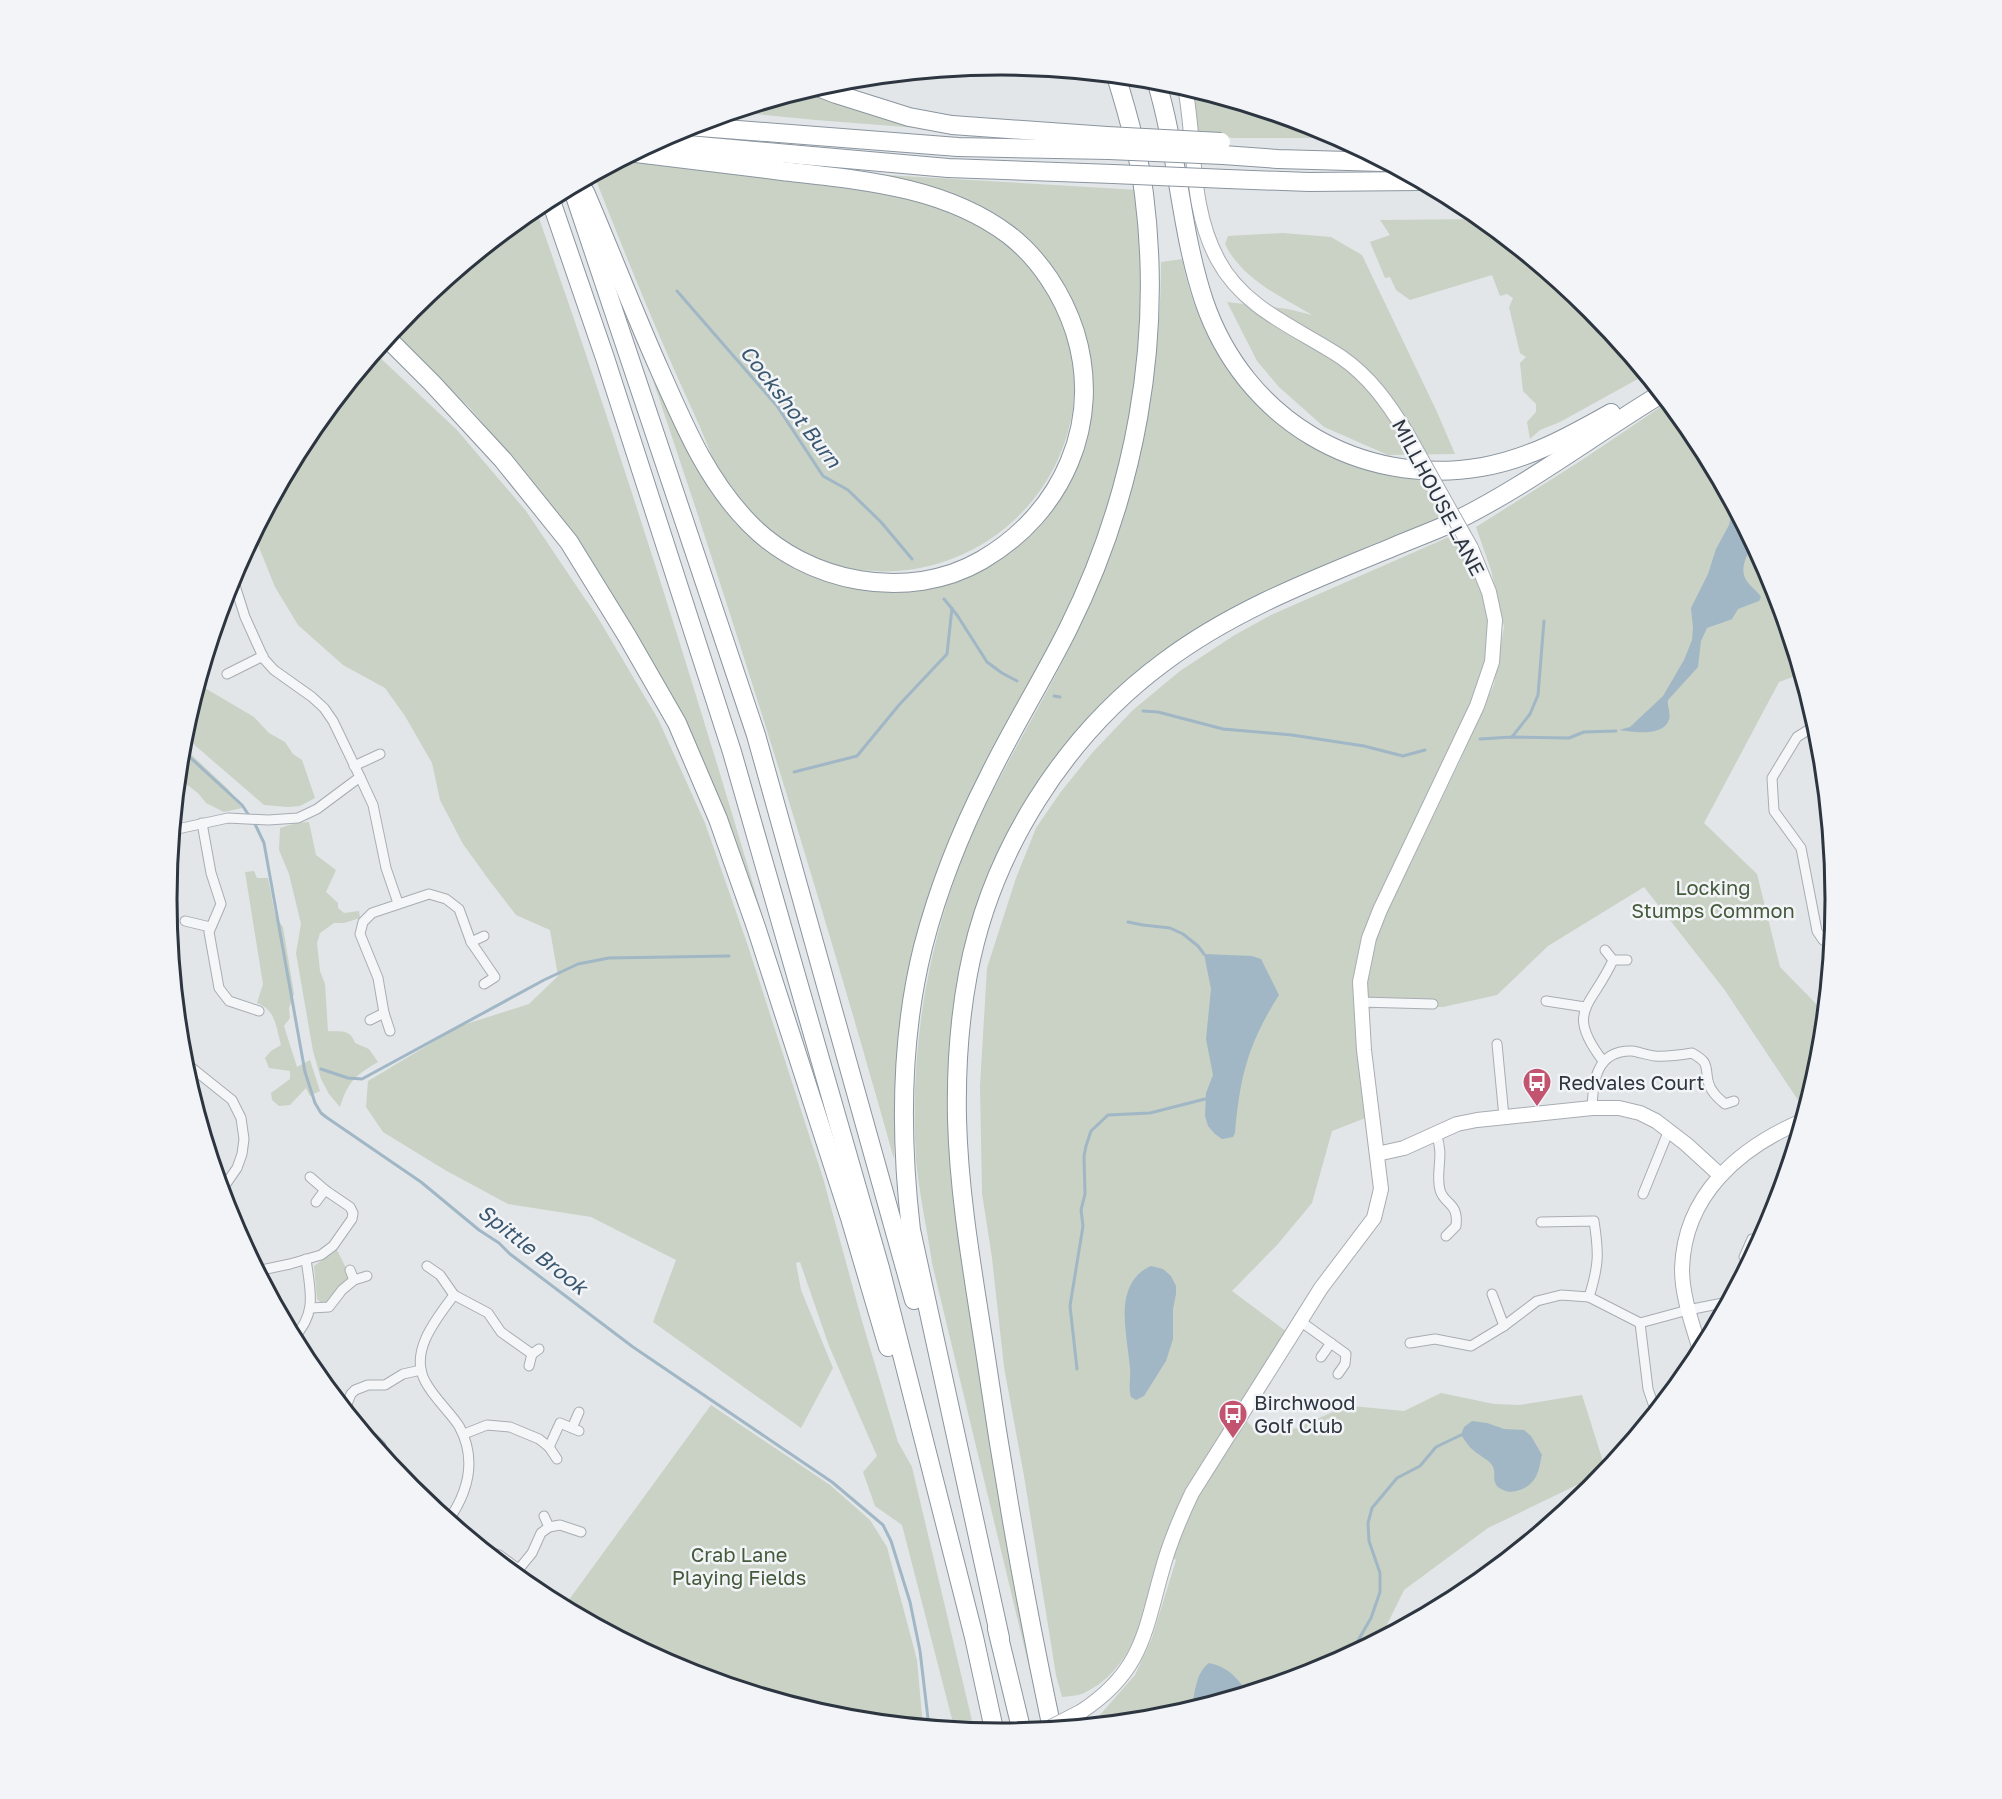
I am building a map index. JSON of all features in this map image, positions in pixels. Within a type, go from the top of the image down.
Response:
[{"type":"highway","points":[[1000,1638],[911,1230],[903,1138],[907,1047],[923,948],[954,853],[988,777],[1068,629],[1087,589],[1120,496],[1132,448],[1141,406],[1149,325],[1149,263],[1144,191],[1118,84]]},
{"type":"highway","points":[[1159,90],[1168,125],[1181,208],[1194,270],[1205,303],[1218,334],[1244,378],[1263,400],[1288,421],[1347,454],[1392,467],[1446,471],[1483,467],[1527,456],[1565,439],[1650,392]]},
{"type":"highway","points":[[833,93],[909,117],[952,125],[1108,143]]},
{"type":"highway","points":[[718,126],[736,129]]},
{"type":"highway","points":[[713,128],[958,147],[1108,143],[1349,152]]},
{"type":"highway","points":[[673,143],[948,168],[1309,182],[1406,181]]},
{"type":"highway","points":[[1222,148],[1278,159],[1369,162]]},
{"type":"highway","points":[[584,188],[691,442],[726,497],[768,541],[812,567],[836,576],[895,583],[941,576],[979,562],[1003,546],[1036,517],[1058,486],[1074,452],[1084,398],[1084,376],[1069,314],[1051,281],[1033,258],[1009,235],[980,217],[944,200],[907,189],[856,180],[648,155]]},
{"type":"highway","points":[[575,194],[756,735],[916,1309],[1020,1723]]},
{"type":"highway","points":[[553,208],[605,358],[732,752],[880,1268],[974,1636],[993,1724]]},
{"type":"highway","points":[[393,344],[503,460],[569,542],[627,636],[676,723],[718,819],[756,927],[850,1218],[974,1636]]},
{"type":"highway","points":[[1050,1722],[1026,1597],[989,1377],[965,1212],[957,1121],[960,1037],[968,974],[976,938],[993,887],[1009,850],[1031,808],[1054,773],[1081,740],[1117,702],[1164,662],[1200,637],[1252,608],[1445,526],[1480,508],[1521,485],[1655,398]]},
{"type":"street","name":"MILLHOUSE LANE","points":[[1062,1721],[1082,1711],[1110,1689],[1131,1663],[1142,1642],[1177,1524],[1192,1493],[1321,1288],[1374,1218],[1381,1190],[1360,1002],[1360,982],[1369,938],[1477,706],[1492,662],[1495,620],[1489,592],[1471,548],[1406,432],[1375,385],[1342,358],[1248,299],[1225,273],[1217,259],[1204,226],[1197,194],[1190,98]]},
{"type":"street","points":[[237,590],[245,617],[263,656],[274,670],[324,708],[333,722],[373,805],[386,868],[398,903]]},
{"type":"street","points":[[227,674],[263,656]]},
{"type":"street","points":[[1808,730],[1797,737],[1772,778],[1774,811],[1801,848],[1817,931],[1824,940]]},
{"type":"street","points":[[354,766],[380,754]]},
{"type":"street","points":[[180,828],[228,818],[287,820],[307,814],[360,777]]},
{"type":"street","points":[[202,823],[211,873],[221,904],[210,927],[209,936],[218,982],[225,998],[259,1011]]},
{"type":"street","points":[[390,1030],[384,1013],[380,985],[360,930],[369,915],[429,894],[446,899],[459,909],[471,942],[495,976],[484,984]]},
{"type":"street","points":[[185,921],[210,927]]},
{"type":"street","points":[[471,942],[484,936]]},
{"type":"street","points":[[1605,950],[1613,960]]},
{"type":"street","points":[[1613,960],[1627,960]]},
{"type":"street","points":[[1603,1061],[1584,1032],[1583,1020],[1585,1007],[1606,976],[1613,960]]},
{"type":"street","points":[[1546,1001],[1585,1007]]},
{"type":"street","points":[[1360,1002],[1433,1004]]},
{"type":"street","points":[[370,1020],[384,1013]]},
{"type":"street","points":[[1497,1044],[1504,1117]]},
{"type":"street","points":[[1592,1108],[1596,1072],[1603,1061],[1618,1053],[1631,1051],[1656,1056],[1692,1053],[1702,1059],[1708,1067],[1708,1082],[1713,1093],[1725,1104],[1734,1101]]},
{"type":"street","points":[[194,1070],[232,1100],[241,1118],[244,1139],[242,1154],[237,1168],[227,1183]]},
{"type":"street","points":[[1377,1154],[1404,1148],[1457,1124],[1477,1120],[1592,1108],[1619,1108],[1640,1113],[1656,1121],[1720,1175]]},
{"type":"street","points":[[1697,1341],[1688,1310],[1682,1270],[1684,1247],[1698,1207],[1720,1175],[1756,1146],[1793,1126]]},
{"type":"street","points":[[1643,1194],[1669,1130]]},
{"type":"street","points":[[1436,1134],[1441,1150],[1439,1186],[1442,1196],[1451,1203],[1457,1217],[1456,1226],[1446,1236]]},
{"type":"street","points":[[265,1269],[306,1259],[330,1250],[353,1216],[350,1208],[310,1177]]},
{"type":"street","points":[[316,1202],[325,1190]]},
{"type":"street","points":[[1541,1222],[1594,1221],[1599,1252],[1597,1273],[1588,1297]]},
{"type":"street","points":[[299,1332],[304,1326],[311,1308],[306,1259]]},
{"type":"street","points":[[427,1266],[440,1275],[454,1295],[488,1313],[501,1332],[536,1352],[529,1366]]},
{"type":"street","points":[[350,1270],[354,1280]]},
{"type":"street","points":[[311,1308],[329,1307],[347,1285],[354,1280],[368,1276]]},
{"type":"street","points":[[1492,1294],[1504,1326]]},
{"type":"street","points":[[452,1514],[463,1494],[469,1473],[470,1456],[464,1434],[447,1408],[427,1384],[421,1370],[420,1356],[429,1331],[454,1295]]},
{"type":"street","points":[[1410,1343],[1435,1339],[1471,1346],[1504,1326],[1537,1301],[1562,1295],[1588,1297],[1640,1323],[1719,1304]]},
{"type":"street","points":[[1300,1321],[1346,1354],[1346,1364],[1338,1374]]},
{"type":"street","points":[[1640,1323],[1648,1389],[1653,1403]]},
{"type":"street","points":[[1321,1357],[1331,1343]]},
{"type":"street","points":[[348,1402],[351,1394],[356,1390],[368,1385],[385,1385],[402,1374],[421,1370]]},
{"type":"street","points":[[549,1447],[560,1423],[576,1430],[579,1412]]},
{"type":"street","points":[[464,1434],[487,1425],[501,1425],[529,1434],[549,1447],[557,1459]]},
{"type":"street","points":[[544,1516],[549,1527]]},
{"type":"street","points":[[519,1568],[529,1558],[538,1538],[549,1527],[560,1525],[581,1532]]},
{"type":"green space","points":[[822,95],[944,130],[753,114]]},
{"type":"green space","points":[[1193,98],[1266,119],[1317,138],[1233,138],[1197,134]]},
{"type":"green space","points":[[631,162],[852,189],[891,196],[930,205],[982,228],[1010,249],[1034,274],[1053,303],[1070,350],[1074,383],[1072,415],[1063,447],[1047,481],[1025,510],[998,534],[967,552],[934,565],[899,571],[862,570],[826,562],[793,547],[763,526],[745,509],[729,489],[716,466],[596,181]]},
{"type":"green space","points":[[869,174],[1138,190],[1143,222],[1143,355],[1119,481],[1073,606],[959,823],[896,1090],[894,1159],[773,749],[640,342],[696,465],[713,495],[735,523],[762,546],[776,556],[808,572],[946,579],[1058,498],[1086,345],[1015,229],[998,217],[963,200],[927,188]]},
{"type":"green space","points":[[539,217],[599,392],[659,578],[773,952],[691,743],[498,441],[470,408],[398,338],[457,280],[499,245]]},
{"type":"green space","points":[[1466,219],[1503,245],[1545,280],[1584,316],[1639,378],[1560,422],[1540,430],[1530,439],[1527,422],[1536,412],[1536,404],[1523,391],[1520,363],[1526,357],[1520,353],[1509,307],[1513,298],[1507,294],[1500,296],[1492,275],[1410,300],[1396,290],[1390,277],[1385,278],[1370,242],[1390,235],[1380,220]]},
{"type":"green space","points":[[1283,233],[1331,237],[1362,255],[1455,454],[1388,455],[1324,427],[1279,387],[1257,361],[1227,302],[1288,309],[1312,315],[1251,277],[1232,256],[1225,244],[1228,236]]},
{"type":"green space","points":[[1182,259],[1194,304],[1212,344],[1235,380],[1264,411],[1297,437],[1335,457],[1376,472],[1422,480],[1443,518],[1373,544],[1303,575],[1178,643],[1148,663],[1126,682],[995,870],[952,1091],[1041,1717],[932,1263],[916,1159],[917,1054],[934,951],[964,854],[990,796],[1065,657],[1107,563],[1137,465],[1147,415],[1155,365],[1161,262]]},
{"type":"green space","points":[[380,357],[457,430],[526,511],[598,618],[658,719],[705,823],[748,946],[823,1178],[898,1442],[912,1467],[973,1723],[953,1722],[902,1525],[875,1506],[863,1472],[877,1456],[829,1346],[800,1262],[796,1263],[801,1290],[833,1368],[801,1428],[653,1322],[676,1260],[591,1217],[508,1204],[445,1170],[383,1132],[366,1107],[368,1081],[460,1026],[529,1004],[558,976],[550,930],[516,915],[463,844],[440,800],[432,763],[405,716],[385,688],[343,665],[298,625],[275,587],[258,544],[287,487],[315,441]]},
{"type":"green space","name":"Birchwood Golf Club","points":[[1661,407],[1687,441],[1715,487],[1763,584],[1782,634],[1794,676],[1779,682],[1704,823],[1757,874],[1780,967],[1818,1006],[1810,1060],[1800,1102],[1724,989],[1644,887],[1548,946],[1497,995],[1443,1007],[1385,1007],[1357,1010],[1368,1117],[1332,1131],[1312,1203],[1277,1245],[1232,1291],[1287,1332],[1239,1412],[1259,1435],[1297,1428],[1352,1406],[1404,1411],[1441,1393],[1494,1404],[1519,1405],[1582,1395],[1603,1462],[1586,1481],[1488,1528],[1404,1590],[1385,1629],[1366,1639],[1317,1661],[1214,1696],[1162,1708],[1095,1718],[1135,1675],[1152,1638],[1176,1560],[1163,1551],[1146,1611],[1129,1650],[1117,1667],[1102,1682],[1084,1693],[1062,1697],[1056,1675],[1004,1367],[982,1193],[980,1086],[987,968],[1016,878],[1036,828],[1060,793],[1092,753],[1133,710],[1180,671],[1233,636],[1271,615],[1451,536],[1475,575],[1491,620],[1486,668],[1400,858],[1412,861],[1494,684],[1504,627],[1491,570],[1476,527]]},
{"type":"green space","points":[[205,688],[254,717],[269,733],[285,742],[293,754],[302,760],[315,798],[300,806],[264,805],[191,742]]},
{"type":"green space","points":[[190,753],[229,790],[242,808],[224,812],[206,803],[185,783]]},
{"type":"green space","points":[[309,822],[316,855],[336,870],[326,892],[338,903],[338,908],[344,913],[359,911],[360,918],[344,923],[334,923],[320,933],[317,943],[320,971],[325,984],[328,1031],[347,1033],[355,1043],[369,1049],[378,1062],[354,1080],[346,1091],[340,1107],[329,1094],[321,1079],[313,1051],[296,953],[301,924],[289,874],[279,850],[280,828]]},
{"type":"green space","points":[[254,871],[257,878],[268,878],[275,915],[283,927],[294,994],[289,1008],[290,1018],[284,1026],[297,1067],[310,1060],[320,1091],[310,1096],[306,1088],[290,1105],[279,1106],[272,1100],[271,1093],[290,1079],[290,1071],[269,1068],[265,1058],[281,1045],[272,1015],[257,1003],[263,984],[245,872]]},
{"type":"green space","points":[[337,1250],[349,1277],[328,1302],[321,1303],[317,1299],[314,1266]]},
{"type":"green space","name":"Crab Lane Playing Fields","points":[[711,1405],[830,1485],[870,1520],[887,1547],[917,1660],[922,1720],[840,1708],[788,1696],[736,1680],[636,1639],[568,1601]]},
{"type":"water","points":[[1731,517],[1749,553],[1745,560],[1744,576],[1761,597],[1759,601],[1738,609],[1732,619],[1707,628],[1701,641],[1698,667],[1668,700],[1669,720],[1666,725],[1647,732],[1619,730],[1630,727],[1663,696],[1684,660],[1692,640],[1691,608],[1708,574],[1716,549]]},
{"type":"water","points":[[1204,954],[1252,956],[1261,959],[1279,995],[1260,1029],[1247,1061],[1235,1133],[1233,1137],[1222,1139],[1208,1126],[1205,1116],[1206,1093],[1213,1075],[1206,1039],[1211,989]]},
{"type":"water","points":[[1151,1266],[1163,1269],[1171,1276],[1176,1286],[1173,1339],[1166,1361],[1144,1396],[1136,1400],[1131,1397],[1130,1390],[1125,1327],[1126,1298],[1139,1274]]},
{"type":"water","points":[[1472,1421],[1504,1429],[1524,1430],[1531,1436],[1542,1455],[1538,1472],[1531,1483],[1520,1490],[1509,1492],[1498,1487],[1492,1465],[1475,1452],[1461,1435],[1464,1427]]},
{"type":"water","points":[[1209,1663],[1227,1670],[1243,1687],[1193,1701],[1198,1678]]},
{"type":"waterway","name":"Cockshot Burn","points":[[677,291],[777,406],[823,476],[848,490],[881,522],[912,559]]},
{"type":"waterway","points":[[944,599],[987,662],[1017,681]]},
{"type":"waterway","name":"Cockshot Burn","points":[[794,772],[857,756],[899,705],[947,654],[952,608]]},
{"type":"waterway","points":[[1512,737],[1530,714],[1538,695],[1544,621]]},
{"type":"waterway","points":[[1054,696],[1060,697]]},
{"type":"waterway","points":[[1143,711],[1158,712],[1223,729],[1292,735],[1364,746],[1403,756],[1425,750]]},
{"type":"waterway","points":[[1480,739],[1569,738],[1584,732],[1616,731]]},
{"type":"waterway","name":"Spittle Brook","points":[[189,757],[242,805],[250,817]]},
{"type":"waterway","name":"Spittle Brook","points":[[254,822],[264,843],[305,1072],[315,1103],[321,1113],[421,1182],[479,1230],[633,1347],[832,1482],[883,1525],[891,1541],[910,1602],[920,1651],[928,1720]]},
{"type":"waterway","points":[[1128,922],[1170,928],[1183,934],[1204,954]]},
{"type":"waterway","points":[[321,1069],[348,1078],[362,1079],[544,980],[578,964],[609,958],[729,956]]},
{"type":"waterway","points":[[1077,1369],[1070,1306],[1083,1226],[1081,1210],[1085,1194],[1084,1156],[1091,1131],[1108,1115],[1150,1113],[1205,1099]]},
{"type":"waterway","points":[[1356,1643],[1371,1618],[1380,1592],[1380,1573],[1369,1541],[1368,1523],[1372,1508],[1397,1478],[1420,1466],[1436,1447],[1461,1435]]},
{"type":"place","name":"Redvales Court","points":[[1537,1108]]},
{"type":"place","name":"Birchwood Golf Club","points":[[1233,1440]]},
{"type":"park label","name":"Locking Stumps Common","points":[[1713,898]]}]
